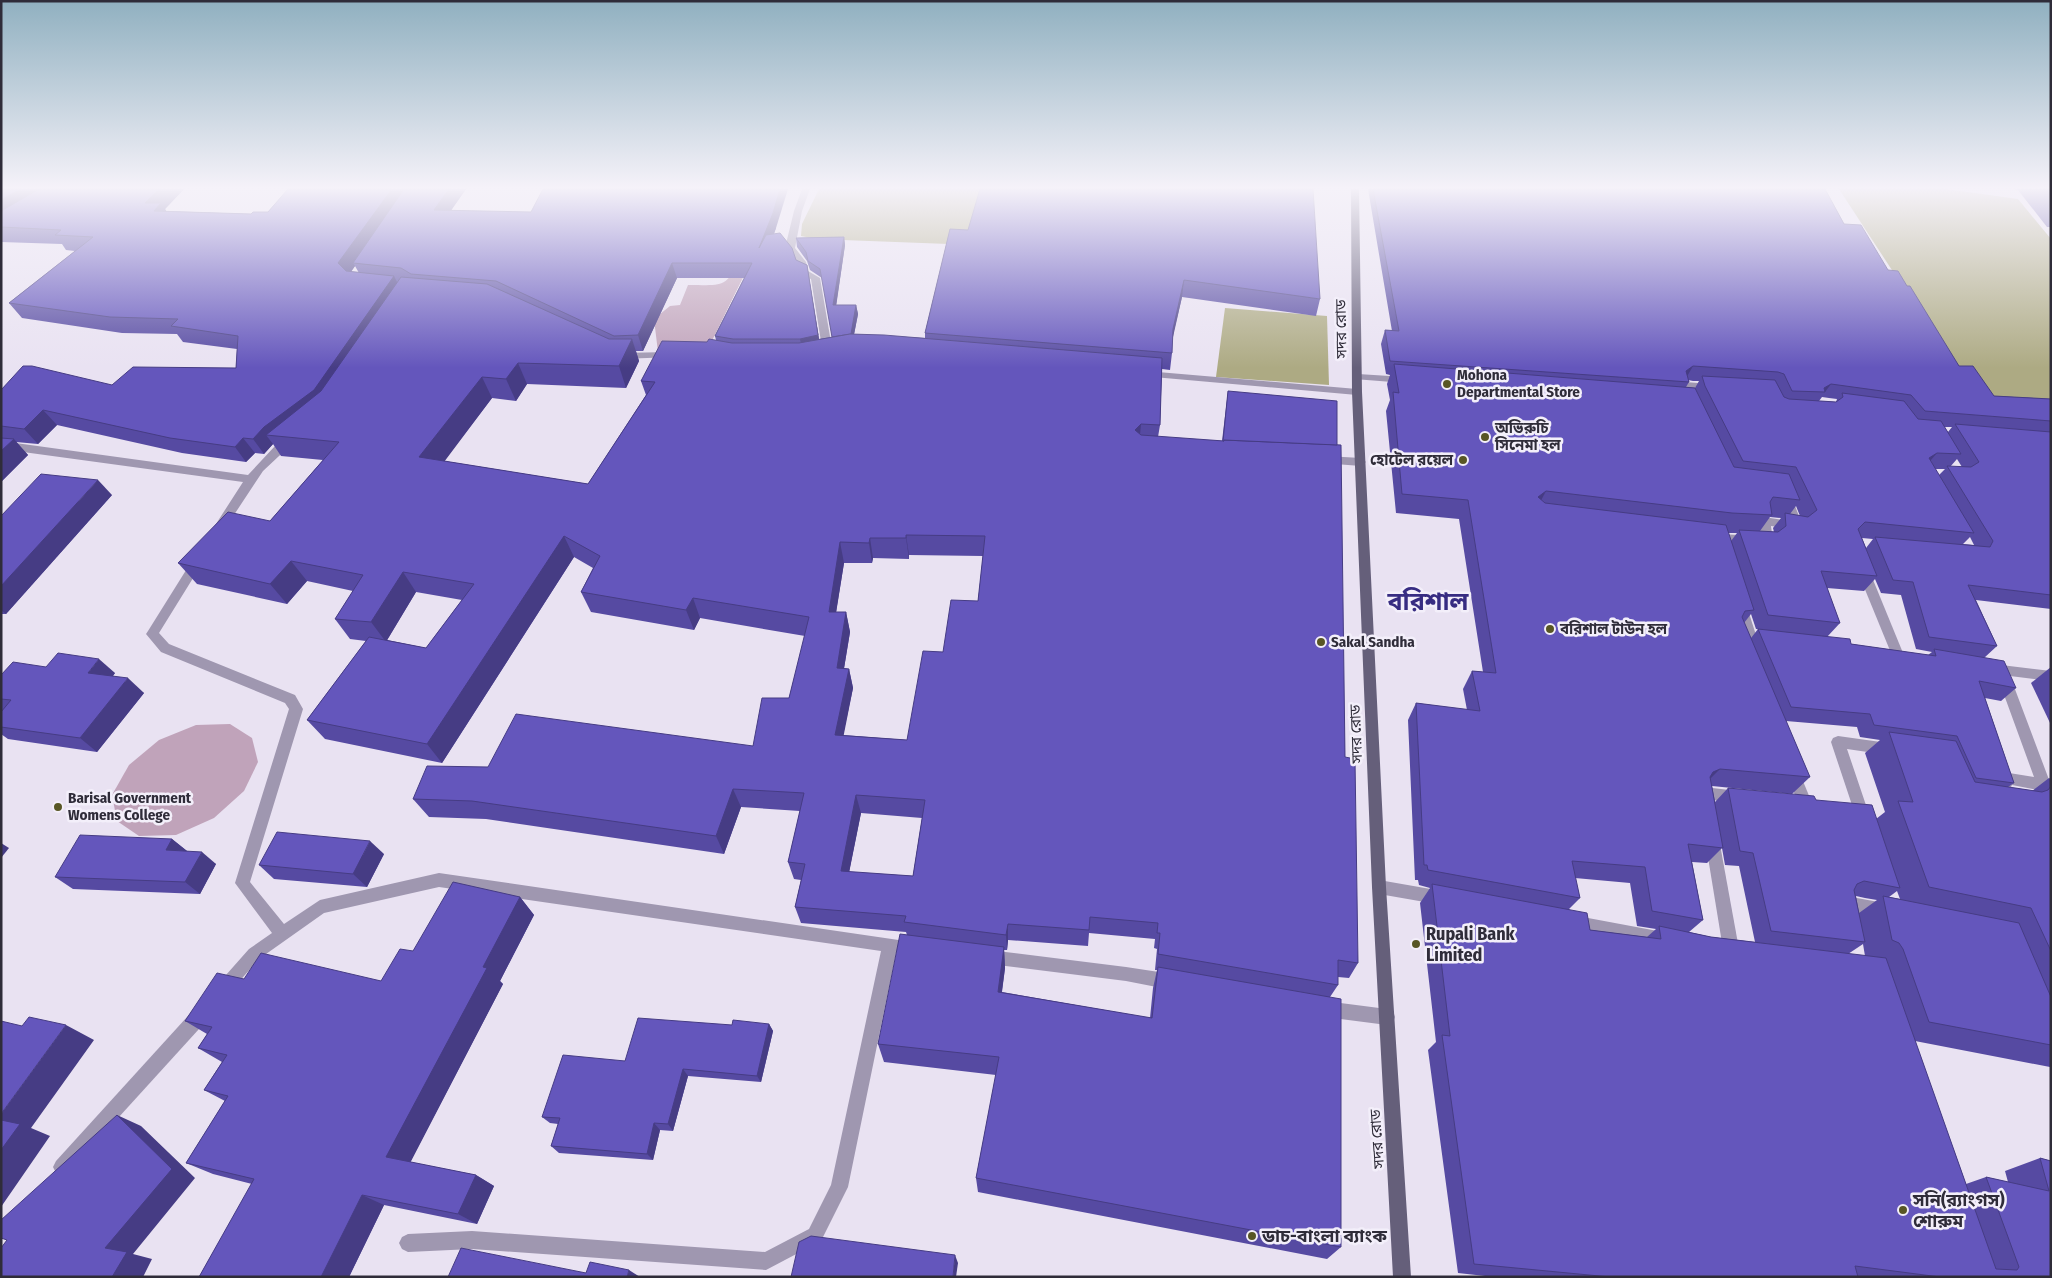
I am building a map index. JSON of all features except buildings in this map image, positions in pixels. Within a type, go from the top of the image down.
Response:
[{"type":"main road","name":"সদর রোড","points":[[1357,249],[1357,392],[1379,887],[1402,1277]]},
{"type":"street","points":[[790,249],[800,262],[804,273],[815,278],[827,354]]},
{"type":"street","points":[[609,352],[617,356],[683,355]]},
{"type":"street","points":[[1131,373],[1357,392]]},
{"type":"street","points":[[1358,377],[1416,381]]},
{"type":"street","points":[[1688,405],[1685,385],[1722,388]]},
{"type":"street","points":[[216,533],[250,479],[280,447],[301,431]]},
{"type":"street","points":[[1,445],[250,479]]},
{"type":"street","points":[[1313,460],[1361,462]]},
{"type":"street","points":[[1717,540],[1767,541],[1764,521],[1797,526],[1781,487]]},
{"type":"street","points":[[205,550],[152,634],[164,648],[290,699],[296,709],[242,883],[282,934]]},
{"type":"street","points":[[1860,562],[1901,654],[1878,651]]},
{"type":"street","points":[[1735,634],[1755,636],[1738,600]]},
{"type":"street","points":[[2010,796],[2003,778],[2044,785],[1997,669],[2051,676]]},
{"type":"street","points":[[1868,834],[1838,742],[1901,750]]},
{"type":"street","points":[[1787,759],[1805,803]]},
{"type":"street","points":[[1713,946],[1736,949],[1704,794],[1750,798]]},
{"type":"street","points":[[1787,802],[1823,805]]},
{"type":"street","points":[[1842,806],[1860,808]]},
{"type":"street","points":[[53,1177],[254,954],[320,907],[439,880],[929,950]]},
{"type":"street","points":[[1379,887],[1456,901]]},
{"type":"street","points":[[1850,921],[1846,903],[1895,912],[1889,895]]},
{"type":"street","points":[[1561,920],[1676,942]]},
{"type":"street","points":[[408,1243],[472,1240],[766,1261],[815,1235],[839,1187],[890,945]]},
{"type":"street","points":[[979,956],[1126,974],[1183,984]]},
{"type":"street","points":[[1306,1006],[1386,1017]]},
{"type":"shaded area","points":[[1878,249],[2051,249],[2051,412],[1982,408]]},
{"type":"shaded area","points":[[744,257],[753,257],[706,353],[658,352],[654,319],[670,306],[680,305],[688,285],[716,285],[727,280]]},
{"type":"shaded area","points":[[1225,308],[1327,316],[1329,385],[1216,377]]},
{"type":"shaded area","points":[[230,724],[252,738],[258,762],[244,791],[214,818],[176,835],[139,836],[117,821],[112,795],[129,765],[159,740],[196,725]]},
{"type":"place","name":"Mohona Departmental Store","points":[[1447,384]]},
{"type":"place","name":"অভিরুচি সিনেমা হল","points":[[1485,437]]},
{"type":"place","name":"হোটেল রয়েল","points":[[1463,460]]},
{"type":"place","name":"বরিশাল টাউন হল","points":[[1550,629]]},
{"type":"place","name":"Sakal Sandha","points":[[1321,642]]},
{"type":"place","name":"Barisal Government Womens College","points":[[58,807]]},
{"type":"place","name":"Rupali Bank Limited","points":[[1416,944]]},
{"type":"place","name":"সনি(র‌্যাংগস) শোরুম","points":[[1903,1210]]},
{"type":"place","name":"ডাচ-বাংলা ব্যাংক","points":[[1252,1236]]},
{"type":"district","name":"বরিশাল","points":[[1428,601]]}]
